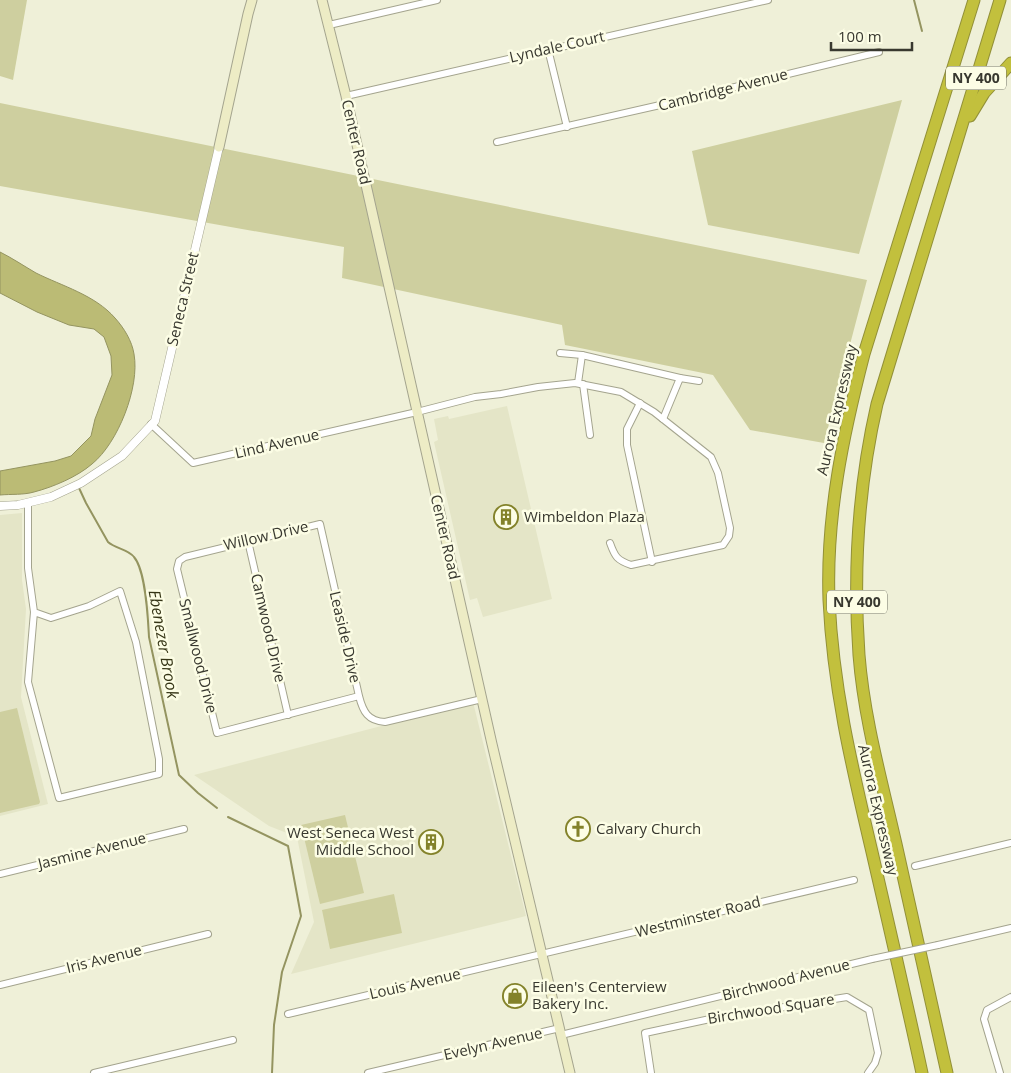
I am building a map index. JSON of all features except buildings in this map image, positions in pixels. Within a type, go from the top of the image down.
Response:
[{"type":"highway","points":[[963,34],[968,0]]},
{"type":"highway","name":"Aurora Expressway","points":[[922,1073],[841,716],[829,599],[831,530],[837,472],[851,405],[880,302],[974,0]]},
{"type":"highway","name":"Aurora Expressway","points":[[947,1073],[872,735],[860,657],[857,614],[858,530],[868,445],[887,367],[1000,0]]},
{"type":"highway","points":[[952,156],[973,109],[984,93],[1011,63]]},
{"type":"main road","name":"Seneca Street","points":[[219,147],[252,0]]},
{"type":"main road","name":"Center Road","points":[[322,0],[346,96],[482,699],[570,1073]]},
{"type":"street","points":[[328,25],[437,0]]},
{"type":"street","name":"Lyndale Court","points":[[346,96],[768,0]]},
{"type":"street","points":[[548,49],[567,127]]},
{"type":"street","name":"Cambridge Avenue","points":[[497,142],[879,52]]},
{"type":"street","name":"Seneca Street","points":[[0,506],[18,506],[51,497],[80,483],[122,456],[155,421],[219,147]]},
{"type":"street","points":[[560,353],[582,355],[699,381]]},
{"type":"street","points":[[582,355],[580,384],[590,435]]},
{"type":"street","points":[[663,419],[680,378]]},
{"type":"street","points":[[417,412],[475,397],[538,387],[580,384],[621,392],[640,403],[710,457],[718,473],[730,528],[729,536],[724,544],[631,566],[615,556],[610,543]]},
{"type":"street","points":[[640,403],[627,429],[627,445],[652,562]]},
{"type":"street","name":"Lind Avenue","points":[[151,424],[193,463],[417,412]]},
{"type":"street","points":[[28,503],[28,568],[34,612],[28,682],[59,798],[159,774],[160,759],[136,642],[120,591],[89,606],[50,618],[34,612]]},
{"type":"street","name":"Willow Drive","points":[[190,556],[320,524],[331,577]]},
{"type":"street","name":"Camwood Drive","points":[[248,541],[288,714]]},
{"type":"street","name":"Smallwood Drive","points":[[190,556],[182,559],[177,569],[217,732],[288,714]]},
{"type":"street","name":"Leaside Drive","points":[[331,577],[359,696],[362,707],[368,717],[385,722],[482,699]]},
{"type":"street","points":[[288,714],[359,696]]},
{"type":"street","name":"Jasmine Avenue","points":[[0,874],[184,829]]},
{"type":"street","points":[[915,866],[1011,843]]},
{"type":"street","name":"Westminster Road","points":[[542,954],[854,880]]},
{"type":"street","name":"Birchwood Avenue","points":[[560,1032],[1011,928]]},
{"type":"street","name":"Iris Avenue","points":[[0,985],[208,934]]},
{"type":"street","name":"Louis Avenue","points":[[288,1014],[542,954]]},
{"type":"street","name":"Birchwood Square","points":[[651,1073],[645,1033],[710,1019],[847,997],[869,1010],[878,1053],[875,1064],[868,1073]]},
{"type":"street","points":[[1000,1073],[984,1019],[987,1010],[1011,997]]},
{"type":"street","name":"Evelyn Avenue","points":[[368,1073],[560,1032]]},
{"type":"street","points":[[94,1073],[233,1040]]},
{"type":"shaded area","points":[[0,0],[27,0],[13,80],[0,76]]},
{"type":"shaded area","points":[[902,100],[859,254],[708,225],[692,151]]},
{"type":"shaded area","points":[[0,103],[867,280],[824,443],[750,430],[713,375],[565,345],[562,325],[342,278],[344,247],[0,186]]},
{"type":"shaded area","points":[[0,252],[36,273],[98,303],[121,326],[134,354],[134,382],[130,398],[118,429],[102,455],[86,469],[72,477],[26,494],[0,495],[0,471],[55,461],[71,456],[91,436],[95,419],[112,375],[111,356],[104,337],[94,329],[69,325],[37,312],[0,293]]},
{"type":"shaded area","points":[[507,406],[552,599],[483,617],[477,598],[470,600],[434,442],[438,440],[434,419],[448,416],[449,419]]},
{"type":"shaded area","points":[[22,513],[22,580],[26,609],[21,697],[48,804],[0,816],[0,515]]},
{"type":"shaded area","points":[[473,702],[526,916],[291,974],[314,922],[297,837],[269,826],[194,775]]},
{"type":"shaded area","points":[[17,708],[40,802],[39,804],[0,813],[0,712]]},
{"type":"shaded area","points":[[345,815],[364,893],[320,904],[301,825]]},
{"type":"shaded area","points":[[394,894],[402,933],[330,949],[322,910]]},
{"type":"waterway","points":[[914,0],[922,31]]},
{"type":"waterway","name":"Ebenezer Brook","points":[[79,488],[108,542],[131,554],[138,564],[146,596],[149,637],[179,775],[217,808]]},
{"type":"waterway","name":"Ebenezer Brook","points":[[228,817],[288,846],[301,916],[282,972],[274,1025],[272,1073]]},
{"type":"place","name":"Wimbeldon Plaza","points":[[506,517]]},
{"type":"place","name":"Calvary Church","points":[[578,829]]},
{"type":"place","name":"West Seneca West Middle School","points":[[431,842]]},
{"type":"place","name":"Eileen's Centerview Bakery Inc.","points":[[515,996]]}]
